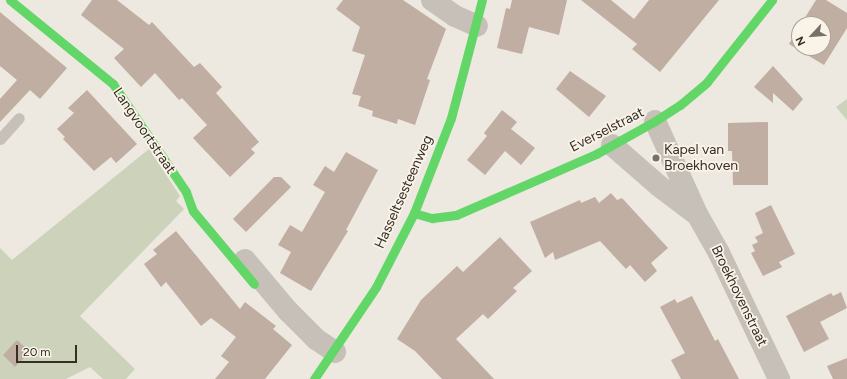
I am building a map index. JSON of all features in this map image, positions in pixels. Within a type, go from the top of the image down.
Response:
[{"type":"street","name":"Langvoortstraat","points":[[10,0],[113,84],[186,192],[194,211],[254,284]]},
{"type":"street","points":[[432,0],[455,16],[477,26]]},
{"type":"street","name":"Hasseltsesteenweg","points":[[314,379],[334,352],[376,287],[414,213],[451,118],[477,26],[482,0]]},
{"type":"street","name":"Everselstraat","points":[[414,213],[432,218],[456,215],[612,145],[655,121],[680,105],[707,82],[772,0]]},
{"type":"street","name":"Broekhovenstraat","points":[[655,121],[697,214],[719,253],[779,379]]},
{"type":"street","name":"Broekhovenstraat","points":[[612,145],[659,186],[697,214]]},
{"type":"street","points":[[208,216],[288,311],[316,339],[334,352]]},
{"type":"lane","points":[[0,139],[20,118]]},
{"type":"green space","points":[[847,99],[847,120],[836,107]]},
{"type":"green space","points":[[149,149],[180,196],[176,201],[184,209],[80,316],[135,369],[126,379],[103,379],[90,367],[66,379],[0,379],[0,248],[12,260]]},
{"type":"building","points":[[92,0],[117,0],[149,25],[152,22],[194,67],[200,63],[222,87],[216,93],[259,142],[251,149],[255,153],[230,177],[193,138],[207,125],[182,98],[179,100],[155,73],[141,87],[114,58],[124,49],[81,15]]},
{"type":"building","points":[[343,0],[403,0],[446,29],[427,79],[430,80],[415,125],[398,119],[397,124],[372,116],[373,111],[358,106],[361,96],[352,94],[365,55],[352,51],[360,27],[336,9]]},
{"type":"building","points":[[512,0],[567,0],[559,35],[529,27],[522,54],[497,48],[506,8],[510,9]]},
{"type":"building","points":[[581,0],[611,0],[634,19],[649,0],[719,0],[660,72],[632,49],[637,44]]},
{"type":"building","points":[[816,0],[826,0],[847,13],[847,28],[831,54],[831,16],[806,16]]},
{"type":"building","points":[[0,12],[67,68],[40,99],[30,90],[0,122],[0,99],[17,80],[0,66]]},
{"type":"building","points":[[809,56],[830,56],[824,65]]},
{"type":"building","points":[[773,66],[803,99],[793,111],[773,93],[773,103],[754,87]]},
{"type":"building","points":[[570,71],[606,96],[589,117],[556,89]]},
{"type":"building","points":[[87,90],[137,144],[116,163],[111,157],[94,171],[63,139],[65,137],[57,129],[74,113],[68,108]]},
{"type":"building","points":[[502,110],[517,122],[511,129],[535,148],[521,165],[505,151],[485,175],[467,160],[487,136],[484,133]]},
{"type":"building","points":[[768,122],[768,185],[733,185],[732,151],[728,151],[728,123]]},
{"type":"building","points":[[346,152],[378,170],[346,230],[348,231],[311,291],[280,273],[291,252],[278,245],[290,225],[302,232],[325,192],[313,185],[325,166],[334,172]]},
{"type":"building","points":[[274,177],[281,177],[291,187],[246,232],[233,219]]},
{"type":"building","points":[[611,193],[617,200],[622,198],[668,248],[651,263],[657,271],[645,282],[630,265],[626,269],[600,241],[555,260],[553,252],[545,258],[530,222],[580,200],[581,203],[595,197],[599,203]]},
{"type":"building","points":[[771,205],[795,254],[779,262],[782,267],[763,276],[751,253],[755,251],[752,245],[758,242],[755,237],[763,233],[755,213]]},
{"type":"building","points":[[176,231],[240,309],[245,302],[276,326],[273,329],[292,345],[265,379],[215,379],[229,362],[221,356],[236,337],[211,318],[201,326],[166,282],[161,287],[144,264],[157,254],[153,250]]},
{"type":"building","points":[[500,237],[532,271],[513,288],[517,291],[488,319],[483,314],[456,339],[494,379],[442,379],[415,351],[397,339],[421,300],[457,266],[463,272]]},
{"type":"building","points":[[841,292],[847,308],[820,322],[829,339],[804,352],[786,316],[831,293],[833,296]]},
{"type":"building","points":[[692,296],[715,341],[718,339],[739,379],[681,379],[671,360],[685,353],[660,307],[675,299],[677,303]]},
{"type":"building","points":[[17,340],[30,352],[15,367],[3,355]]},
{"type":"building","points":[[847,358],[847,379],[833,379],[827,366]]},
{"type":"traffic: fast","points":[[10,0],[113,84],[186,192],[193,211],[254,284]]},
{"type":"traffic: fast","points":[[314,379],[376,287],[414,213],[451,118],[482,0]]},
{"type":"traffic: fast","points":[[414,213],[432,218],[456,215],[596,154],[655,121],[680,105],[707,82],[772,0]]},
{"type":"place","name":"Kapel van Broekhoven","points":[[656,158]]}]
